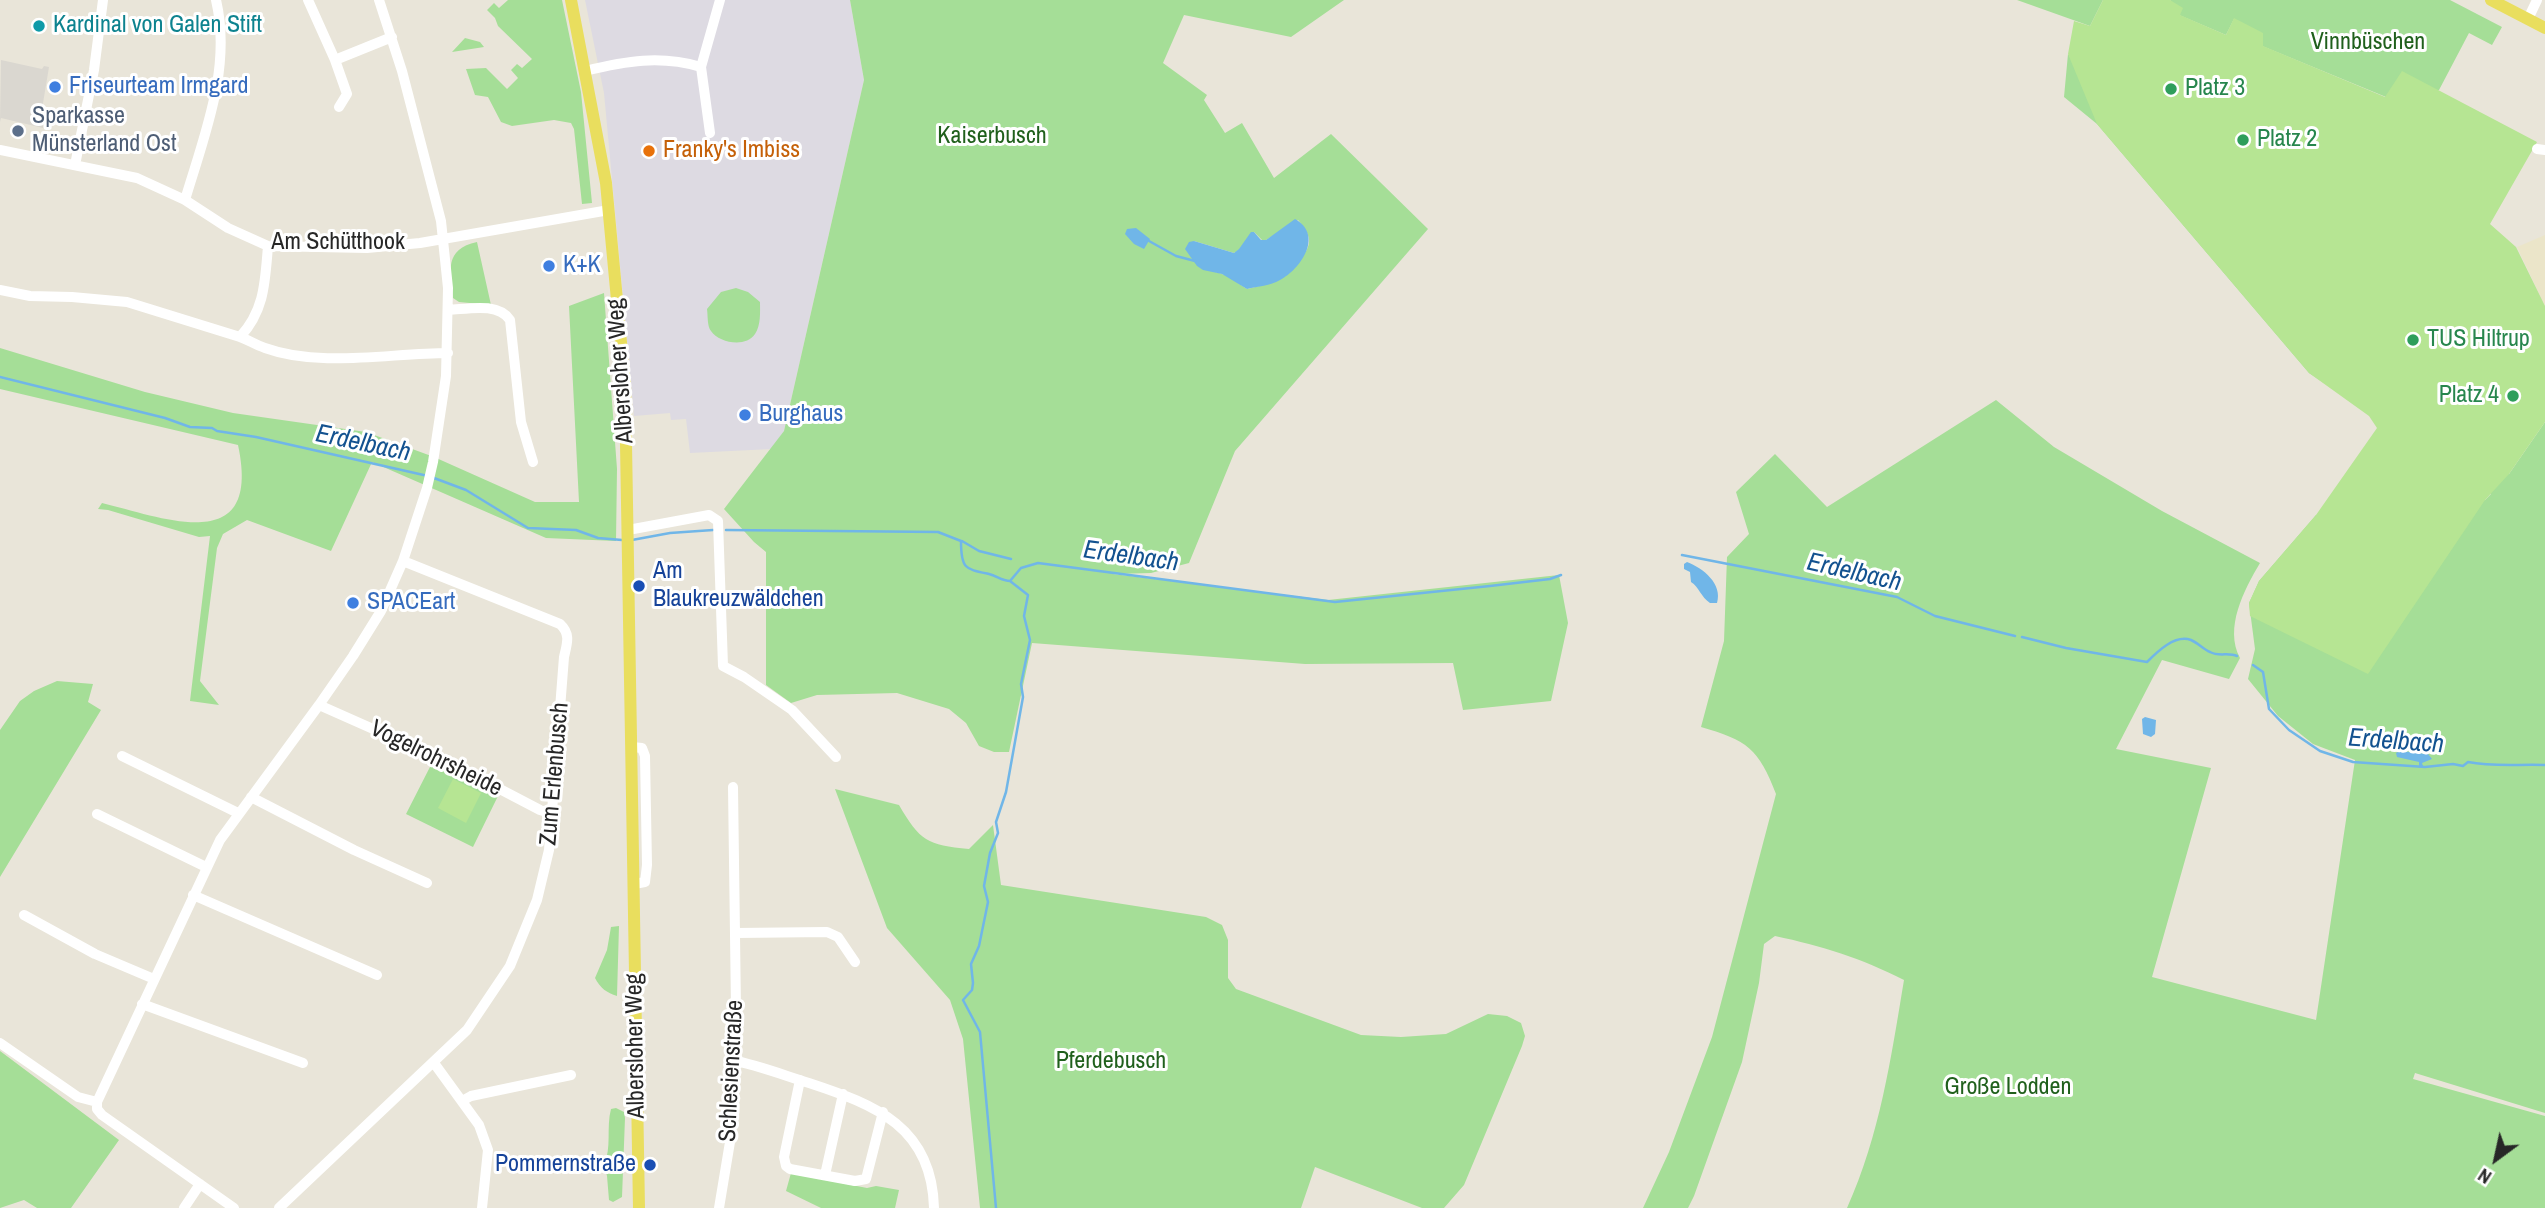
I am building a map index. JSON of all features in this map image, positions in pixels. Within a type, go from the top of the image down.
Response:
[{"type":"main road","name":"Albersloher Weg","points":[[571,0],[606,183],[625,385],[639,1208]]},
{"type":"main road","points":[[2491,0],[2545,29]]},
{"type":"street","points":[[75,165],[94,70],[103,0]]},
{"type":"street","points":[[185,200],[219,79],[221,33],[216,0]]},
{"type":"street","points":[[308,0],[347,94],[339,107]]},
{"type":"street","points":[[234,1208],[102,1115],[97,1109],[97,1102],[220,840],[354,656],[381,611],[403,561],[427,488],[441,417],[448,353],[449,310],[443,239],[392,37],[379,0]]},
{"type":"street","points":[[710,133],[701,67],[720,0]]},
{"type":"street","points":[[2528,19],[2538,0]]},
{"type":"street","points":[[334,60],[392,37]]},
{"type":"street","points":[[586,71],[626,62],[675,60],[701,67]]},
{"type":"street","name":"Am Schütthook","points":[[0,150],[137,178],[185,200],[228,228],[268,246],[367,248],[443,239],[609,210]]},
{"type":"street","points":[[240,337],[258,314],[265,281],[268,246]]},
{"type":"street","points":[[0,290],[30,296],[127,302],[289,354],[344,359],[448,353]]},
{"type":"street","points":[[449,310],[493,309],[501,311],[510,320],[521,422],[533,462]]},
{"type":"street","points":[[628,536],[709,516],[718,521],[723,666],[792,710],[836,757]]},
{"type":"street","name":"Zum Erlenbusch","points":[[279,1208],[467,1031],[510,966],[537,900],[549,850],[564,657],[569,637],[565,629],[559,624],[403,561]]},
{"type":"street","name":"Vogelrohrsheide","points":[[319,705],[452,764],[540,810],[553,814]]},
{"type":"street","points":[[122,756],[238,813]]},
{"type":"street","name":"Schlesienstraße","points":[[719,1208],[730,1142],[736,1009],[733,786]]},
{"type":"street","points":[[251,797],[354,850],[426,883]]},
{"type":"street","points":[[97,814],[206,867]]},
{"type":"street","points":[[193,895],[377,975]]},
{"type":"street","points":[[24,915],[94,954],[154,979]]},
{"type":"street","points":[[736,933],[827,932],[838,937],[855,962]]},
{"type":"street","points":[[142,1004],[303,1063]]},
{"type":"street","points":[[0,1043],[78,1097],[97,1102]]},
{"type":"street","points":[[732,1060],[758,1065],[843,1094],[883,1112],[900,1125],[925,1157],[932,1180],[934,1208]]},
{"type":"street","points":[[434,1063],[479,1125],[488,1150],[482,1208]]},
{"type":"street","points":[[462,1101],[471,1096],[571,1075]]},
{"type":"street","points":[[800,1080],[784,1163],[790,1169],[861,1182],[866,1179],[883,1112]]},
{"type":"street","points":[[825,1175],[843,1094]]},
{"type":"street","points":[[184,1208],[200,1184]]},
{"type":"shaded area","points":[[585,0],[850,0],[864,80],[784,431],[772,449],[690,453],[686,419],[671,420],[670,413],[634,416],[604,93]]},
{"type":"shaded area","points":[[1,60],[42,69],[44,66],[49,67],[40,121],[43,122],[43,128],[1,118],[0,122]]},
{"type":"shaded area","points":[[2545,235],[2545,306],[2517,247]]},
{"type":"green space","points":[[508,0],[562,0],[581,92],[592,203],[582,204],[574,129],[571,123],[554,120],[512,126],[501,122],[488,97],[475,95],[466,69],[486,68],[507,89],[518,78],[511,70],[517,64],[522,68],[532,59],[498,26],[487,10],[494,3],[499,8]]},
{"type":"green space","name":"Kaiserbusch","points":[[850,0],[1344,0],[1291,37],[1184,15],[1163,63],[1207,95],[1204,100],[1225,133],[1242,123],[1274,178],[1331,134],[1428,229],[1235,451],[1189,563],[1151,573],[1113,574],[1328,600],[1559,575],[1568,623],[1551,701],[1463,710],[1453,663],[1305,664],[1032,643],[1009,752],[994,752],[979,746],[966,723],[949,709],[897,693],[817,695],[791,703],[766,685],[766,552],[724,509],[784,431],[864,80]],"holes":[[[1298,220],[1309,244],[1295,266],[1270,283],[1247,289],[1225,275],[1203,268],[1190,254],[1194,241],[1234,253],[1254,232],[1262,240],[1266,240]]]},
{"type":"green space","points":[[2017,0],[2103,0],[2090,26]]},
{"type":"green space","name":"TUS Hiltrup","points":[[2103,0],[2170,0],[2183,8],[2180,15],[2226,35],[2234,18],[2263,33],[2263,46],[2385,97],[2402,71],[2537,142],[2490,224],[2516,247],[2545,306],[2545,422],[2509,474],[2485,500],[2368,674],[2250,616],[2249,603],[2259,581],[2316,515],[2377,428],[2369,416],[2309,373],[2097,124],[2068,54],[2074,21],[2090,26]]},
{"type":"green space","name":"Vinnbüschen","points":[[2170,0],[2450,0],[2502,27],[2492,45],[2469,33],[2439,90],[2386,97],[2262,46],[2234,19],[2226,35],[2179,15]]},
{"type":"green space","points":[[465,38],[480,42],[484,47],[452,52]]},
{"type":"green space","name":"Große Lodden","points":[[2068,54],[2094,86],[2509,474],[2545,422],[2545,1113],[2415,1073],[2413,1079],[2545,1116],[2545,1208],[1847,1208],[1876,1124],[1904,980],[1841,954],[1775,936],[1764,944],[1759,983],[1742,1062],[1694,1196],[1688,1208],[1643,1208],[1669,1152],[1712,1037],[1776,794],[1764,766],[1749,748],[1730,737],[1701,727],[1724,641],[1727,557],[1749,534],[1736,492],[1775,454],[1827,507],[1996,400],[2054,447],[2162,511],[2260,563],[2238,609],[2234,634],[2240,658],[2229,679],[2162,660],[2116,749],[2211,768],[2152,977],[2316,1020],[2355,760],[2313,744],[2278,716],[2248,679],[2255,649],[2249,603],[2259,581],[2316,515],[2485,500],[2491,494],[2309,373],[2097,124],[2064,97]]},
{"type":"green space","points":[[477,242],[491,305],[459,302],[453,298],[451,270],[454,256],[466,245]]},
{"type":"green space","points":[[736,288],[748,292],[760,302],[760,318],[757,330],[751,338],[733,342],[720,338],[711,331],[707,309],[721,292]]},
{"type":"green space","points":[[604,293],[617,469],[616,541],[546,538],[372,462],[331,551],[247,520],[223,534],[217,548],[200,681],[219,705],[190,701],[210,536],[199,537],[98,509],[102,503],[180,521],[203,522],[223,517],[236,504],[242,480],[238,445],[0,389],[0,348],[145,392],[233,413],[366,432],[434,457],[535,502],[579,502],[569,306]]},
{"type":"green space","points":[[57,681],[93,684],[88,702],[101,710],[0,877],[0,730],[20,701],[34,691]]},
{"type":"green space","points":[[432,763],[498,796],[473,847],[406,814]]},
{"type":"green space","points":[[453,779],[481,793],[466,823],[438,808]]},
{"type":"green space","name":"Pferdebusch","points":[[835,789],[899,805],[919,834],[943,846],[969,849],[993,825],[1001,885],[1206,917],[1222,925],[1228,940],[1228,978],[1236,989],[1361,1035],[1401,1037],[1446,1034],[1488,1014],[1507,1016],[1521,1023],[1525,1036],[1522,1046],[1464,1185],[1444,1208],[1422,1208],[1315,1167],[1301,1208],[980,1208],[963,1039],[950,1000],[887,928]]},
{"type":"green space","points":[[619,926],[617,996],[604,990],[595,978],[607,950],[611,927]]},
{"type":"green space","points":[[0,1051],[119,1140],[71,1208],[37,1208],[24,1200],[0,1208]]},
{"type":"green space","points":[[611,1109],[624,1112],[625,1118],[622,1197],[613,1202],[609,1200],[604,1165],[608,1151]]},
{"type":"green space","points":[[791,1173],[867,1188],[876,1186],[899,1190],[895,1208],[821,1208],[786,1191]]},
{"type":"water","points":[[1295,219],[1304,226],[1308,234],[1306,251],[1302,260],[1288,275],[1268,285],[1247,289],[1222,274],[1203,270],[1185,249],[1189,242],[1194,241],[1234,253],[1251,232],[1261,240],[1266,240]]},
{"type":"water","points":[[1136,228],[1150,239],[1144,249],[1134,244],[1125,234],[1127,229]]},
{"type":"water","points":[[1687,562],[1699,568],[1714,583],[1717,603],[1707,601],[1691,582],[1690,572],[1684,569]]},
{"type":"water","points":[[2145,717],[2156,720],[2155,734],[2151,737],[2143,734],[2142,719]]},
{"type":"water","points":[[2400,751],[2428,754],[2432,759],[2419,766],[2419,762],[2397,757],[2396,753]]},
{"type":"waterway","points":[[1149,241],[1176,256],[1195,261]]},
{"type":"waterway","name":"Erdelbach","points":[[0,377],[165,418],[190,427],[212,428],[256,437],[428,476]]},
{"type":"waterway","name":"Erdelbach","points":[[434,478],[466,490],[528,528],[576,530],[598,538],[622,540]]},
{"type":"waterway","name":"Erdelbach","points":[[632,540],[670,533],[713,530]]},
{"type":"waterway","name":"Erdelbach","points":[[726,530],[938,532],[961,541],[962,557],[970,569],[1007,581],[1021,568],[1038,563],[1335,602],[1550,579],[1561,575]]},
{"type":"waterway","points":[[962,541],[979,551],[1011,559]]},
{"type":"waterway","name":"Erdelbach","points":[[1682,555],[1897,597],[1935,616],[2015,636]]},
{"type":"waterway","points":[[996,1208],[980,1032],[963,1000],[972,990],[971,964],[979,946],[988,902],[984,886],[990,853],[998,833],[996,822],[1006,792],[1030,640],[1024,616],[1028,595],[1010,581]]},
{"type":"waterway","name":"Erdelbach","points":[[2022,637],[2066,648],[2147,662],[2167,645],[2185,639],[2194,641],[2213,653],[2237,656]]},
{"type":"waterway","name":"Erdelbach","points":[[2253,665],[2263,672],[2269,709],[2289,730],[2320,751],[2353,762],[2425,767],[2453,764],[2463,766],[2468,762],[2545,765]]},
{"type":"place","name":"Kardinal von Galen Stift","points":[[39,26]]},
{"type":"place","name":"Friseurteam Irmgard","points":[[55,87]]},
{"type":"place","name":"Platz 3","points":[[2171,89]]},
{"type":"place","name":"Sparkasse Münsterland Ost","points":[[18,131]]},
{"type":"place","name":"Platz 2","points":[[2243,140]]},
{"type":"place","name":"Franky's Imbiss","points":[[649,151]]},
{"type":"place","name":"K+K","points":[[549,266]]},
{"type":"place","name":"TUS Hiltrup","points":[[2413,340]]},
{"type":"place","name":"Platz 4","points":[[2513,396]]},
{"type":"place","name":"Burghaus","points":[[745,415]]},
{"type":"place","name":"Am Blaukreuzwäldchen","points":[[639,586]]},
{"type":"place","name":"SPACEart","points":[[353,603]]},
{"type":"place","name":"Pommernstraße","points":[[650,1165]]}]
